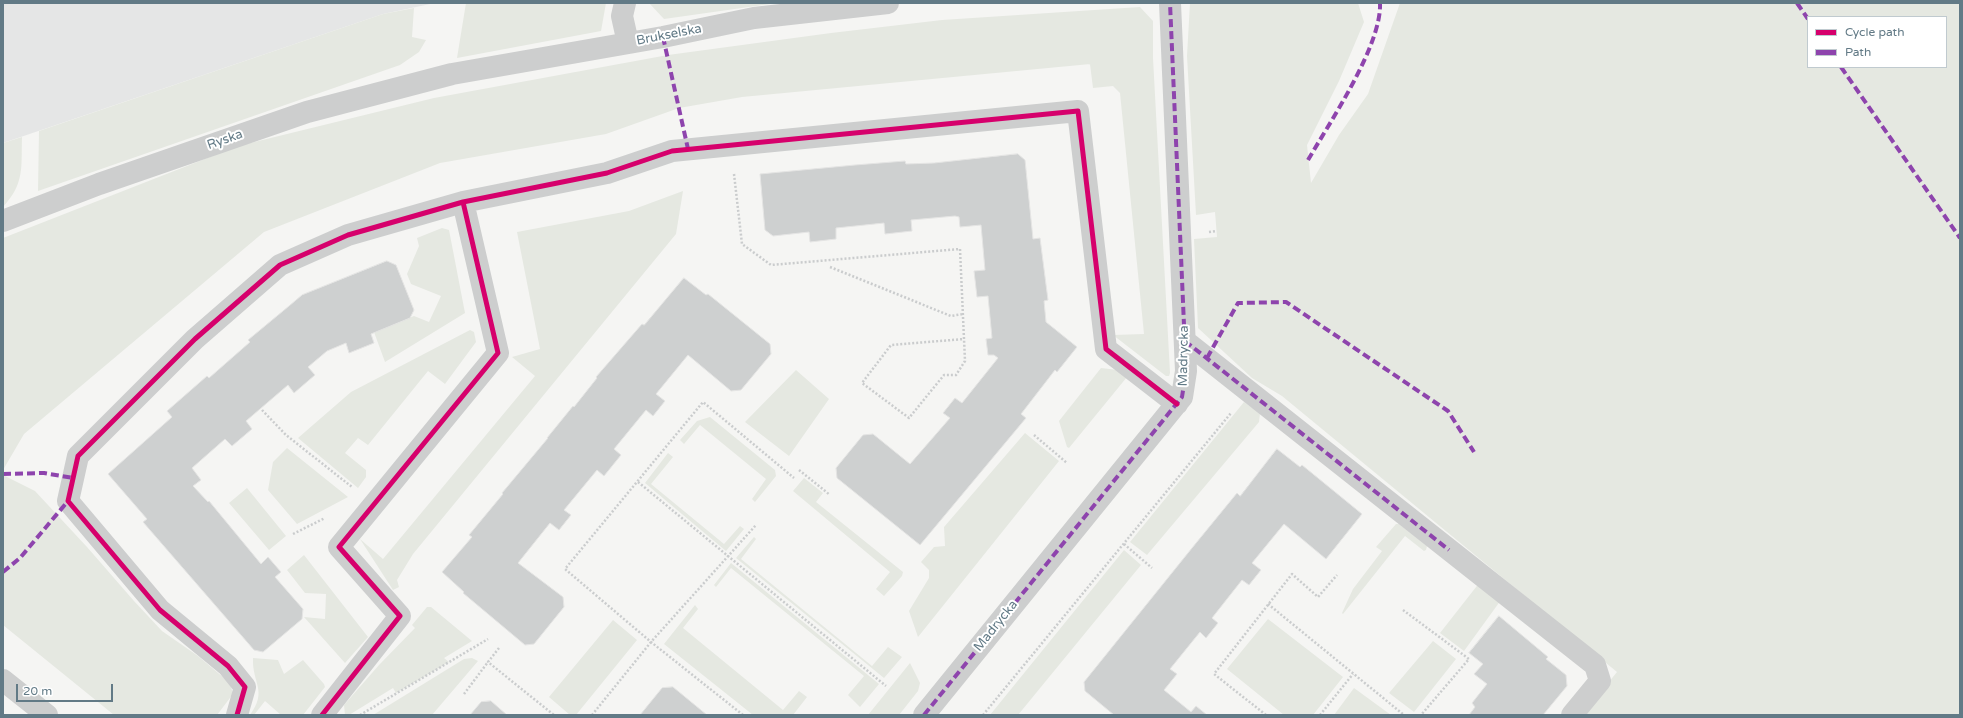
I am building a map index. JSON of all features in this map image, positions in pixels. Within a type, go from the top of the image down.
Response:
[{"type":"street","points":[[625,3],[622,16],[628,43]]},
{"type":"street","name":"Brukselska","points":[[452,74],[628,43],[754,18],[888,3]]},
{"type":"street","name":"Madrycka","points":[[924,715],[1182,396],[1186,380],[1185,341],[1170,3]]},
{"type":"street","name":"Ryska","points":[[3,221],[99,184],[307,112],[452,74]]},
{"type":"street","points":[[237,715],[245,687],[228,666],[160,610],[68,501],[78,456],[195,339],[280,266],[348,235],[463,202],[608,173],[672,150],[1078,111],[1106,349],[1177,404]]},
{"type":"street","points":[[322,715],[400,616],[339,547],[498,354],[463,202]]},
{"type":"street","points":[[1185,341],[1595,665],[1600,681],[1572,715]]},
{"type":"street","points":[[3,680],[47,715]]},
{"type":"path","points":[[730,144],[742,244],[771,265],[960,249],[965,361],[956,375],[944,375],[909,418],[862,383],[891,345],[964,339]]},
{"type":"path","points":[[830,267],[951,316],[963,314]]},
{"type":"path","points":[[983,715],[1250,391]]},
{"type":"path","points":[[743,715],[651,642],[566,569],[703,402],[794,478]]},
{"type":"path","points":[[262,410],[286,436],[374,504]]},
{"type":"path","points":[[1034,435],[1067,463]]},
{"type":"path","points":[[799,470],[830,495]]},
{"type":"path","points":[[638,482],[728,558],[886,686]]},
{"type":"path","points":[[592,715],[651,642],[728,558],[756,525]]},
{"type":"path","points":[[1124,544],[1152,568]]},
{"type":"path","points":[[1266,715],[1214,674],[1292,574],[1318,597],[1337,575]]},
{"type":"path","points":[[1268,604],[1404,715]]},
{"type":"path","points":[[1402,610],[1469,659],[1422,715]]},
{"type":"path","points":[[359,715],[488,639]]},
{"type":"path","points":[[464,694],[499,648]]},
{"type":"path","points":[[488,662],[554,715]]},
{"type":"path","points":[[1320,715],[1353,674]]},
{"type":"shaded area","points":[[3,3],[435,3],[383,14],[3,143]]},
{"type":"shaded area","points":[[466,3],[606,3],[601,31],[457,58]]},
{"type":"shaded area","points":[[649,3],[777,3],[664,19]]},
{"type":"shaded area","points":[[1190,3],[1358,3],[1364,22],[1339,81],[1307,145],[1311,183],[1339,135],[1368,94],[1400,3],[1960,3],[1960,715],[1582,715],[1617,672],[1282,396],[1252,378],[1198,328],[1194,239],[1217,237],[1215,212],[1196,215],[1187,56]]},
{"type":"shaded area","points":[[1140,7],[1153,21],[1153,58],[1169,376],[1166,376],[1113,335],[1144,334],[1120,93],[1113,86],[1093,88],[1090,64],[742,97],[679,108],[606,134],[440,163],[264,232],[24,434],[3,470],[3,238],[238,146],[434,98],[668,55],[942,20]]},
{"type":"shaded area","points":[[414,8],[412,37],[426,40],[419,52],[400,65],[38,191],[39,131],[383,14]]},
{"type":"shaded area","points":[[22,137],[21,166],[18,182],[15,190],[3,207],[3,143]]},
{"type":"shaded area","points":[[683,191],[676,234],[413,554],[397,580],[399,587],[393,590],[360,539],[383,559],[535,376],[512,357],[540,349],[517,232],[629,211]]},
{"type":"shaded area","points":[[442,228],[449,230],[465,313],[385,362],[374,332],[414,316],[429,322],[441,296],[411,284],[407,274],[419,246],[417,238]]},
{"type":"shaded area","points":[[470,330],[474,332],[476,342],[445,384],[428,371],[368,445],[358,438],[345,453],[366,470],[366,477],[358,488],[298,438],[351,392]]},
{"type":"shaded area","points":[[1101,368],[1118,370],[1127,377],[1069,448],[1067,447],[1059,421]]},
{"type":"shaded area","points":[[796,370],[829,399],[789,456],[745,422]]},
{"type":"shaded area","points":[[1244,402],[1260,413],[1259,422],[1147,555],[1130,542]]},
{"type":"shaded area","points":[[710,417],[775,470],[776,476],[755,502],[752,499],[766,479],[700,425],[684,444],[680,440],[697,421]]},
{"type":"shaded area","points":[[1025,433],[1059,461],[918,637],[909,611],[929,578],[929,570],[921,562],[934,547],[945,546],[944,527]]},
{"type":"shaded area","points":[[287,448],[348,497],[297,524],[268,490],[273,462]]},
{"type":"shaded area","points":[[668,453],[673,457],[651,484],[724,544],[740,526],[744,529],[726,551],[645,483]]},
{"type":"shaded area","points":[[3,475],[35,491],[162,631],[198,656],[230,683],[233,694],[217,715],[114,715],[3,625]]},
{"type":"shaded area","points":[[804,478],[823,493],[816,502],[903,572],[902,576],[884,596],[876,589],[890,572],[793,491]]},
{"type":"shaded area","points":[[247,488],[286,536],[269,550],[229,503]]},
{"type":"shaded area","points":[[1396,524],[1399,524],[1427,546],[1426,550],[1424,551],[1405,536],[1343,614],[1342,613],[1353,589],[1382,551],[1376,547]]},
{"type":"shaded area","points":[[754,537],[756,539],[741,559],[872,666],[888,647],[902,657],[884,678],[736,558]]},
{"type":"shaded area","points":[[1124,550],[1141,565],[1018,715],[990,715]]},
{"type":"shaded area","points":[[304,555],[368,637],[345,663],[304,617],[325,619],[326,594],[305,593],[287,570]]},
{"type":"shaded area","points":[[731,563],[879,684],[860,707],[848,695],[864,676],[731,568],[716,587],[714,585]]},
{"type":"shaded area","points":[[1480,582],[1501,600],[1464,651],[1440,633]]},
{"type":"shaded area","points":[[695,605],[698,609],[683,628],[783,710],[799,691],[807,697],[793,715],[753,715],[664,644]]},
{"type":"shaded area","points":[[427,607],[431,607],[472,641],[444,658],[449,662],[396,693],[393,688],[349,715],[345,715],[344,705],[379,665],[415,628],[412,625]]},
{"type":"shaded area","points":[[1268,619],[1343,677],[1313,715],[1284,715],[1227,669]]},
{"type":"shaded area","points":[[613,620],[637,640],[576,715],[570,715],[549,697]]},
{"type":"shaded area","points":[[1433,641],[1456,659],[1414,712],[1389,693]]},
{"type":"shaded area","points":[[253,658],[278,660],[284,674],[303,660],[325,687],[303,715],[281,715],[265,701],[254,715],[250,715],[258,699],[259,693],[253,667]]},
{"type":"shaded area","points":[[472,658],[478,661],[432,715],[373,715],[464,659]]},
{"type":"shaded area","points":[[910,663],[920,683],[918,691],[899,715],[868,715]]},
{"type":"shaded area","points":[[1354,688],[1391,715],[1334,715]]},
{"type":"building","points":[[1018,154],[1025,160],[1033,239],[1040,238],[1048,300],[1044,301],[1046,322],[1077,347],[1057,372],[1055,370],[1021,414],[1026,418],[920,545],[837,478],[836,468],[863,435],[873,434],[910,464],[950,418],[943,413],[955,398],[962,403],[998,358],[994,355],[988,355],[986,339],[992,338],[988,296],[977,297],[974,271],[985,270],[981,225],[960,227],[959,217],[955,216],[911,220],[912,231],[885,234],[884,223],[836,228],[836,239],[810,242],[809,232],[773,236],[765,230],[760,174],[905,161],[906,164],[934,163]]},
{"type":"building","points":[[387,261],[396,265],[414,310],[410,318],[371,334],[374,343],[349,353],[346,343],[327,351],[308,367],[315,375],[294,393],[288,385],[246,421],[252,429],[232,446],[225,439],[192,468],[201,480],[193,486],[208,502],[209,501],[261,564],[268,557],[281,572],[275,577],[303,609],[302,619],[263,652],[254,650],[143,522],[147,519],[108,474],[172,417],[167,411],[207,376],[209,378],[250,342],[248,340],[302,295]]},
{"type":"building","points":[[684,278],[706,295],[708,294],[770,344],[771,354],[741,390],[731,391],[688,355],[656,394],[665,401],[653,416],[646,410],[614,449],[621,455],[604,476],[597,470],[564,510],[571,515],[559,530],[550,523],[518,563],[563,597],[564,607],[534,644],[525,645],[463,593],[464,592],[442,572],[472,537],[469,535],[503,494],[502,493],[573,406],[574,407],[597,378],[596,377],[642,324],[644,325]]},
{"type":"building","points":[[1277,449],[1300,467],[1302,465],[1362,514],[1326,559],[1284,524],[1252,563],[1261,570],[1249,585],[1242,580],[1212,618],[1218,623],[1206,638],[1200,632],[1170,669],[1177,674],[1164,690],[1191,712],[1196,706],[1207,715],[1114,715],[1085,691],[1084,682],[1237,493],[1240,496]]},
{"type":"building","points":[[1499,616],[1548,657],[1546,659],[1566,675],[1567,686],[1543,715],[1469,715],[1475,707],[1472,703],[1487,684],[1474,674],[1483,664],[1469,653]]},
{"type":"building","points":[[673,687],[707,715],[640,715],[662,688]]},
{"type":"building","points":[[491,701],[507,715],[470,715],[481,702]]},
{"type":"marked path","points":[[924,715],[1182,397],[1186,371],[1170,3]]},
{"type":"marked path","points":[[1308,160],[1341,105],[1364,61],[1373,40],[1380,3]]},
{"type":"marked path","points":[[1797,3],[1807,18]]},
{"type":"marked path","points":[[663,37],[688,149]]},
{"type":"marked path","points":[[1842,68],[1960,238]]},
{"type":"marked path","points":[[1207,358],[1238,303],[1286,302],[1448,411],[1474,452]]},
{"type":"marked path","points":[[1185,341],[1449,550]]},
{"type":"marked path","points":[[3,474],[44,473],[73,478]]},
{"type":"marked path","points":[[3,572],[20,558],[68,501]]},
{"type":"cycle path","points":[[237,715],[245,687],[228,666],[160,610],[68,501],[78,456],[195,339],[280,265],[348,235],[463,202],[607,173],[672,151],[1078,111],[1106,349],[1177,404]]},
{"type":"cycle path","points":[[322,715],[400,616],[339,547],[498,353],[463,202]]}]
